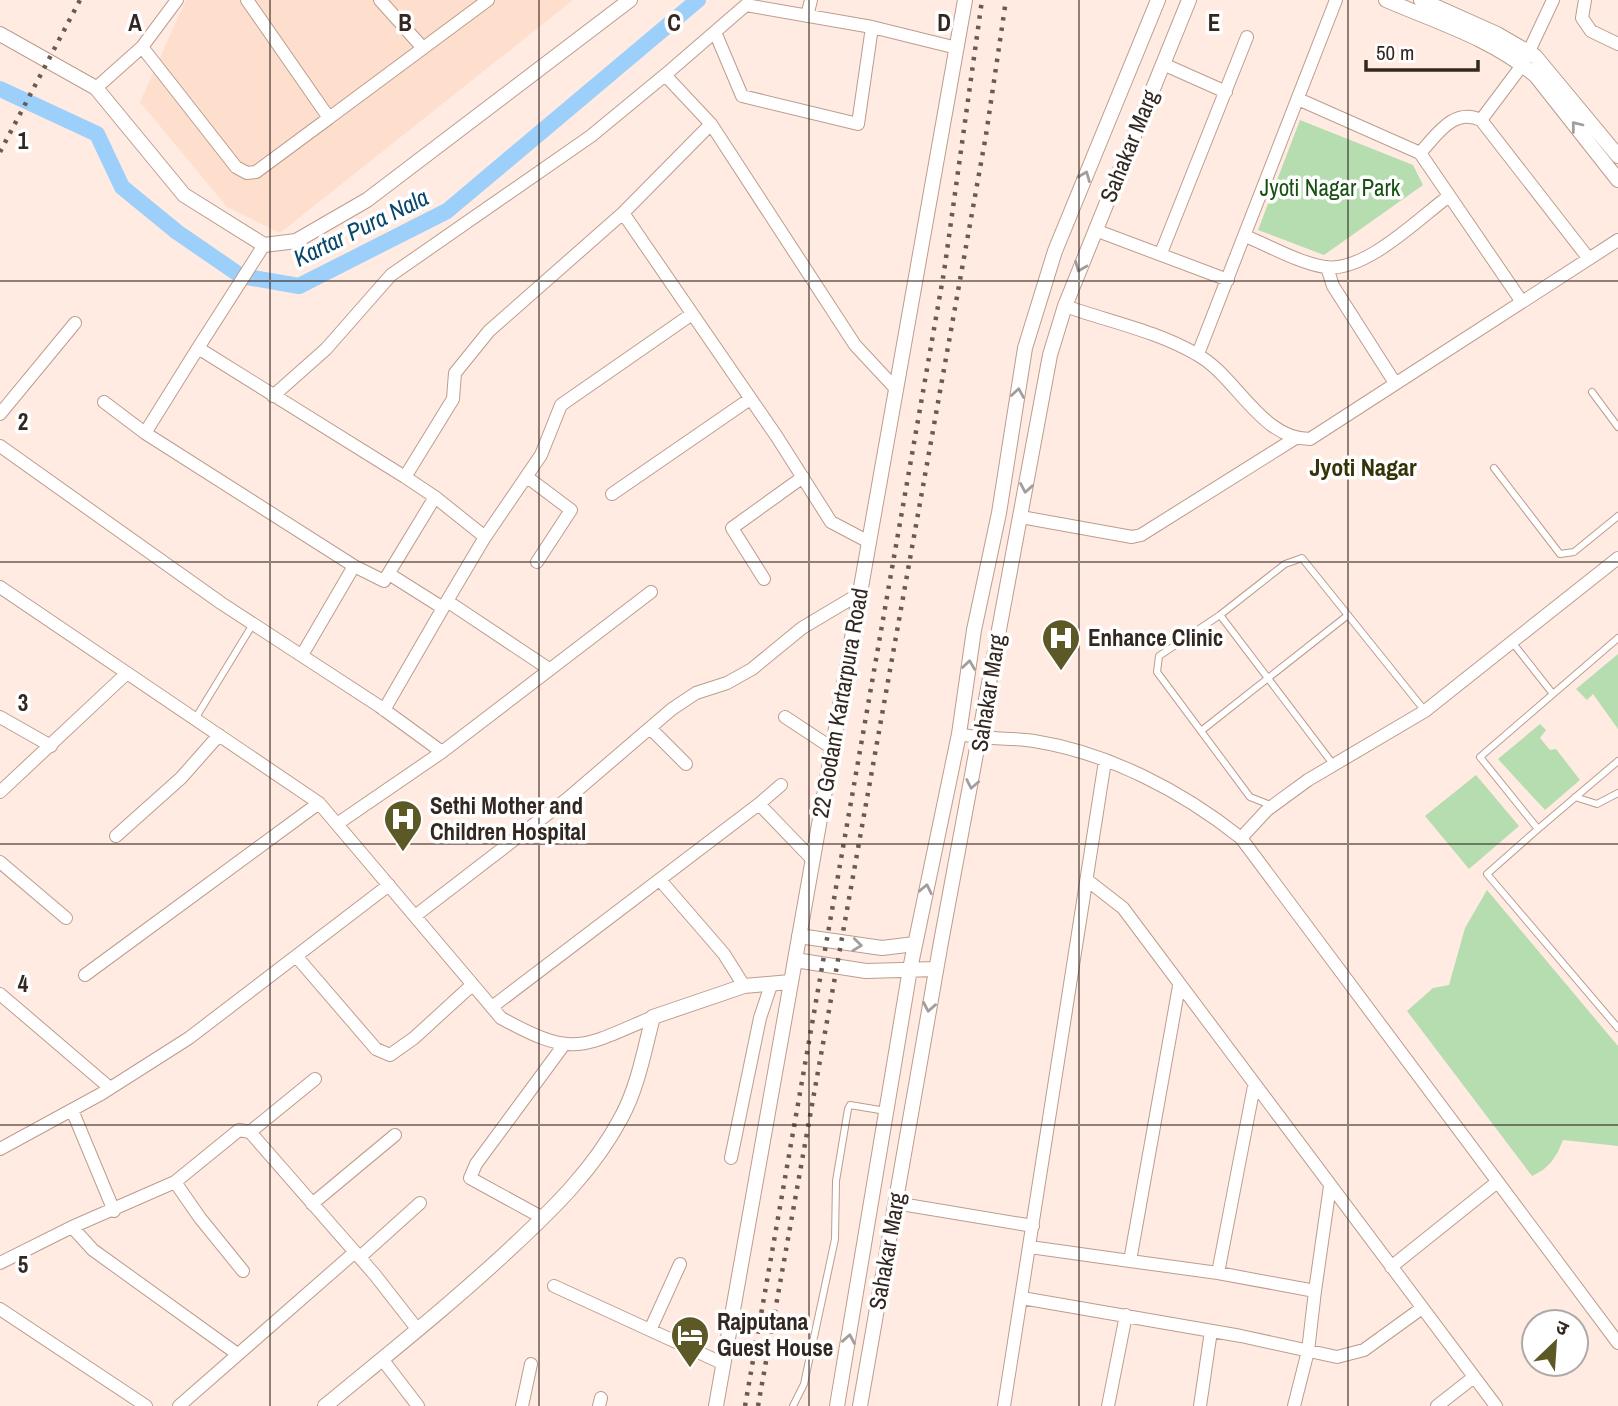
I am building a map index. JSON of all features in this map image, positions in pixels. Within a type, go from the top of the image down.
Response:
[{"type":"street","points":[[96,88],[142,47],[177,0]]},
{"type":"street","points":[[247,0],[329,118]]},
{"type":"street","points":[[380,0],[422,47]]},
{"type":"street","points":[[142,47],[236,167],[247,173],[256,172],[488,0]]},
{"type":"street","points":[[145,433],[262,250],[296,241],[367,200],[630,0]]},
{"type":"street","points":[[807,16],[811,0]]},
{"type":"street","name":"22 Godam Kartarpura Road","points":[[716,1406],[965,0]]},
{"type":"street","name":"Sahakar Marg","points":[[837,1406],[910,969],[959,734],[974,630],[999,513],[1025,348],[1055,251],[1158,0]]},
{"type":"street","name":"Sahakar Marg","points":[[860,1406],[936,969],[981,739],[995,644],[1050,355],[1065,306],[1189,0]]},
{"type":"street","points":[[1198,354],[1336,0]]},
{"type":"street","points":[[1386,0],[1548,68],[1618,156]]},
{"type":"street","points":[[1421,0],[1497,34],[1526,58],[1536,76],[1618,180]]},
{"type":"street","points":[[1481,120],[1526,58],[1553,0]]},
{"type":"street","points":[[1584,0],[1582,18],[1591,31],[1618,44]]},
{"type":"street","points":[[273,396],[326,349],[391,275],[570,152],[746,5],[872,27],[957,48]]},
{"type":"street","points":[[715,32],[742,96],[858,124],[872,27]]},
{"type":"street","points":[[0,34],[96,88],[184,195],[262,250]]},
{"type":"street","points":[[1161,253],[1247,37]]},
{"type":"street","points":[[1163,64],[1226,92]]},
{"type":"street","points":[[665,75],[710,124],[855,345],[896,389]]},
{"type":"street","points":[[1298,99],[1420,153],[1522,302]]},
{"type":"street","points":[[1420,153],[1448,122],[1472,116],[1481,120],[1589,259]]},
{"type":"street","points":[[405,477],[453,399],[456,373],[489,331],[623,213],[710,124]]},
{"type":"street","points":[[1245,236],[1327,267],[1352,264],[1372,255],[1449,195]]},
{"type":"street","points":[[623,213],[751,399],[831,522],[848,528],[869,542]]},
{"type":"street","points":[[1095,230],[1228,280]]},
{"type":"street","points":[[1021,517],[1132,537],[1141,535],[1294,439],[1310,439],[1618,240]]},
{"type":"street","points":[[1327,267],[1333,286],[1395,383]]},
{"type":"street","points":[[1065,306],[1198,354],[1273,425],[1294,439]]},
{"type":"street","points":[[384,710],[485,537],[541,455],[561,405],[692,314]]},
{"type":"street","points":[[0,414],[75,323]]},
{"type":"street","points":[[198,348],[435,496],[485,537]]},
{"type":"street","points":[[612,494],[751,399]]},
{"type":"street","points":[[104,402],[145,433],[354,566],[384,582],[435,496]]},
{"type":"street","points":[[0,446],[253,624],[384,710],[442,752]]},
{"type":"street","points":[[527,477],[571,510],[537,562]]},
{"type":"street","points":[[764,579],[732,528],[803,477]]},
{"type":"street","points":[[1241,838],[1273,806],[1334,765],[1425,711],[1618,558]]},
{"type":"street","points":[[302,655],[354,566]]},
{"type":"street","points":[[388,574],[445,604],[549,670]]},
{"type":"street","points":[[0,587],[320,803],[501,1018],[526,1031],[563,1046],[591,1043],[653,1017],[744,986],[790,982]]},
{"type":"street","points":[[337,824],[442,752],[651,592]]},
{"type":"street","points":[[415,916],[567,799],[650,728],[696,693],[727,684],[752,669],[802,628],[859,594]]},
{"type":"street","points":[[0,792],[127,673]]},
{"type":"street","points":[[0,717],[51,746]]},
{"type":"street","points":[[785,717],[832,748]]},
{"type":"street","points":[[650,728],[686,765]]},
{"type":"street","points":[[959,734],[981,739],[1033,741],[1105,761],[1154,782],[1206,810],[1241,838],[1496,1183],[1613,1324],[1618,1343]]},
{"type":"street","points":[[116,836],[181,778],[219,735]]},
{"type":"street","points":[[1004,1406],[1105,761]]},
{"type":"street","points":[[492,1007],[781,785]]},
{"type":"street","points":[[85,975],[320,803]]},
{"type":"street","points":[[759,804],[812,859]]},
{"type":"street","points":[[0,862],[66,918]]},
{"type":"street","points":[[660,880],[723,954],[744,986]]},
{"type":"street","points":[[1087,880],[1123,908],[1496,1406]]},
{"type":"street","points":[[3,1143],[72,1110],[189,1038],[388,885]]},
{"type":"street","points":[[799,936],[882,948],[915,944]]},
{"type":"street","points":[[296,956],[376,1049],[390,1055],[414,1038],[472,985]]},
{"type":"street","points":[[794,960],[866,971],[936,969]]},
{"type":"street","points":[[732,1158],[760,1018],[771,985]]},
{"type":"street","points":[[1129,1261],[1179,986]]},
{"type":"street","points":[[0,994],[110,1088]]},
{"type":"street","points":[[324,1406],[459,1296],[543,1218],[591,1166],[621,1118],[638,1076],[653,1017]]},
{"type":"street","points":[[543,1218],[470,1178],[476,1164],[563,1046]]},
{"type":"street","points":[[250,1132],[315,1079]]},
{"type":"street","points":[[1218,1273],[1254,1086]]},
{"type":"street","points":[[72,1110],[114,1210]]},
{"type":"street","points":[[0,1264],[72,1227],[175,1182],[239,1130],[250,1132],[418,1330]]},
{"type":"street","points":[[312,1203],[395,1135]]},
{"type":"street","points":[[175,1182],[243,1271]]},
{"type":"street","points":[[1391,1267],[1496,1183]]},
{"type":"street","points":[[1294,1406],[1308,1351],[1330,1185]]},
{"type":"street","points":[[179,1406],[236,1353],[420,1203]]},
{"type":"street","points":[[895,1203],[1033,1226]]},
{"type":"street","points":[[72,1227],[93,1250],[236,1353]]},
{"type":"street","points":[[1030,1247],[1218,1273],[1315,1291]]},
{"type":"street","points":[[651,1328],[681,1264]]},
{"type":"street","points":[[554,1286],[651,1328],[724,1364]]},
{"type":"street","points":[[1023,1298],[1126,1315],[1337,1357],[1364,1350],[1422,1308]]},
{"type":"street","points":[[0,1310],[146,1406]]},
{"type":"street","points":[[1108,1406],[1126,1315]]},
{"type":"street","points":[[1200,1406],[1211,1331]]},
{"type":"street","points":[[382,1359],[418,1406]]},
{"type":"street","points":[[522,1406],[531,1364]]},
{"type":"street","points":[[1437,1406],[1474,1377]]},
{"type":"lane","points":[[1592,392],[1618,428]]},
{"type":"lane","points":[[1494,468],[1560,554],[1574,552],[1618,516]]},
{"type":"lane","points":[[1273,806],[1250,797],[1157,672],[1159,656],[1220,615],[1285,564],[1302,558],[1425,711]]},
{"type":"lane","points":[[1220,615],[1334,765]]},
{"type":"lane","points":[[1201,731],[1348,615]]},
{"type":"lane","points":[[195,719],[253,624]]},
{"type":"lane","points":[[1538,829],[1480,757],[1618,638]]},
{"type":"lane","points":[[1511,641],[1553,694]]},
{"type":"lane","points":[[1618,761],[1487,874],[1618,1028]]},
{"type":"lane","points":[[1575,797],[1597,804],[1618,793]]},
{"type":"lane","points":[[793,1406],[804,1384],[835,1239],[836,1181],[848,1110],[850,1105],[888,1111]]},
{"type":"shaded area","points":[[186,0],[573,0],[280,233],[227,207],[140,102]]},
{"type":"green space","name":"Jyoti Nagar Park","points":[[1300,120],[1413,165],[1423,185],[1324,255],[1258,230]]},
{"type":"green space","points":[[1618,654],[1618,729],[1593,694],[1587,700],[1576,689]]},
{"type":"green space","points":[[1540,724],[1546,730],[1540,738],[1550,750],[1556,749],[1580,780],[1545,810],[1498,759]]},
{"type":"green space","points":[[1476,775],[1519,826],[1469,869],[1425,816]]},
{"type":"green space","points":[[1487,890],[1618,1046],[1618,1146],[1563,1140],[1552,1161],[1532,1176],[1407,1011],[1433,988],[1449,985],[1465,928]]},
{"type":"waterway","name":"Kartar Pura Nala","points":[[0,89],[97,134],[122,187],[177,232],[241,276],[299,286],[447,211],[698,0]]},
{"type":"railway","points":[[0,152],[80,0]]},
{"type":"railway","points":[[745,1406],[944,272],[982,0]]},
{"type":"railway","points":[[758,1406],[986,135],[1006,0]]},
{"type":"place","name":"Enhance Clinic","points":[[1061,672]]},
{"type":"place","name":"Sethi Mother and Children Hospital","points":[[403,853]]},
{"type":"place","name":"Rajputana Guest House","points":[[690,1369]]},
{"type":"district","name":"Jyoti Nagar","points":[[1363,468]]}]
